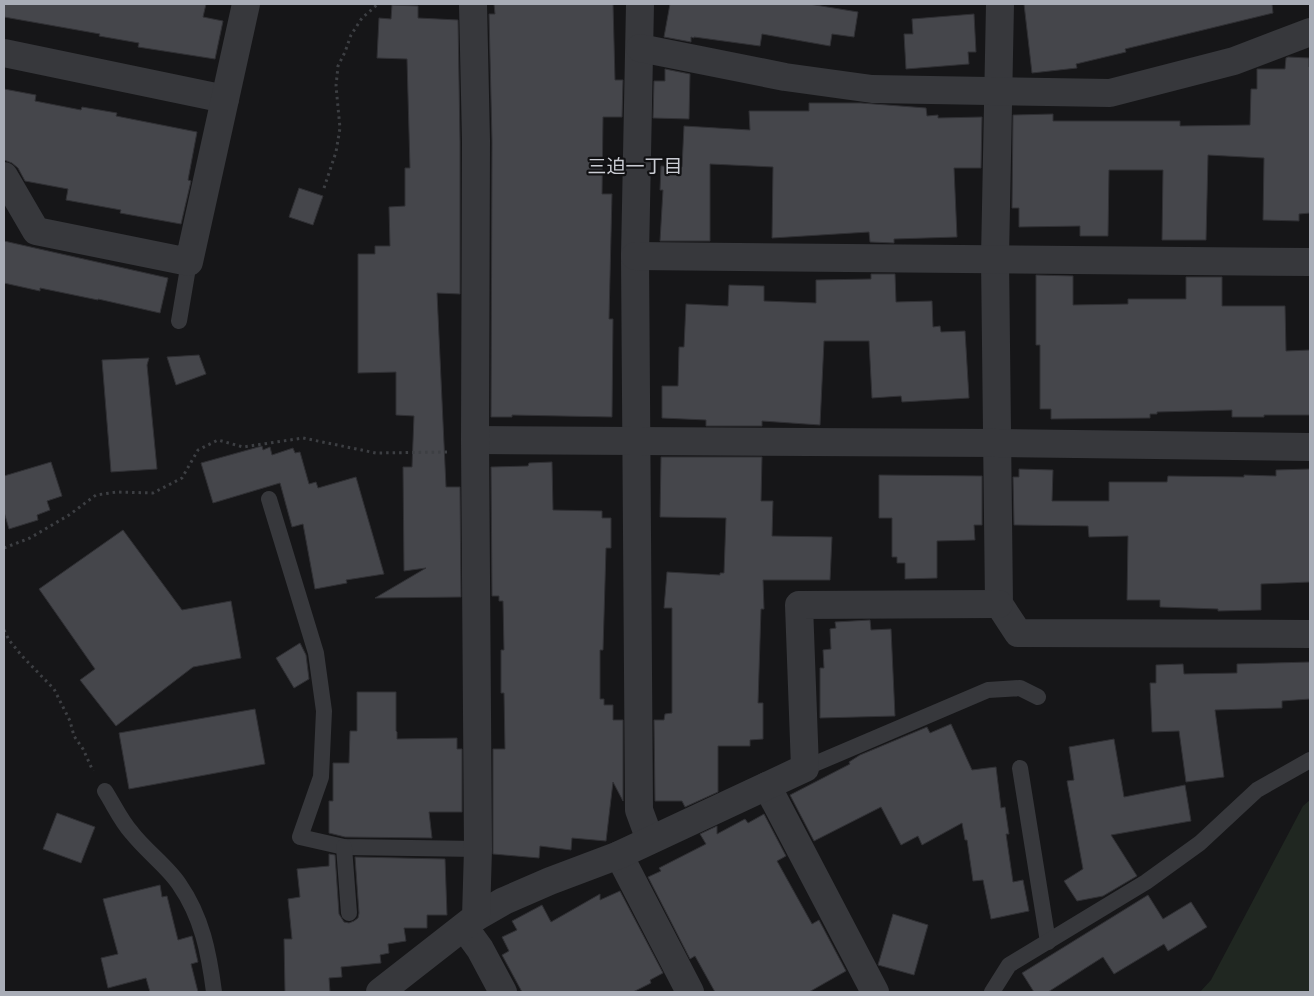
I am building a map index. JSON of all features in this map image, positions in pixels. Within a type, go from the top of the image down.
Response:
[{"type":"street","points":[[4,176],[36,231],[189,262],[246,4]]},
{"type":"street","points":[[473,4],[476,141],[475,446],[478,849],[470,922],[480,949],[503,992]]},
{"type":"street","points":[[640,4],[635,256],[639,810],[650,840]]},
{"type":"street","points":[[1000,4],[995,258],[999,604],[1018,633],[1310,634]]},
{"type":"street","points":[[640,48],[785,77],[872,89],[1110,92],[1234,62],[1310,32]]},
{"type":"street","points":[[4,54],[225,99]]},
{"type":"street","points":[[635,256],[1310,262]]},
{"type":"street","points":[[475,446],[637,442],[996,443],[1310,447]]},
{"type":"street","points":[[380,992],[470,922],[513,897],[619,855],[805,768],[799,605],[999,604]]},
{"type":"street","points":[[767,786],[869,990]]},
{"type":"street","points":[[619,855],[690,992]]},
{"type":"lane","points":[[179,320],[189,262]]},
{"type":"lane","points":[[269,498],[316,653],[324,711],[321,777],[300,837],[344,847],[478,849]]},
{"type":"lane","points":[[805,768],[988,690],[1020,688],[1038,697]]},
{"type":"lane","points":[[992,992],[1009,965],[1146,882],[1200,843],[1257,790],[1310,760]]},
{"type":"lane","points":[[1020,768],[1048,942]]},
{"type":"lane","points":[[105,791],[132,833],[178,882],[192,906],[203,932],[214,992]]},
{"type":"lane","points":[[344,847],[349,913]]},
{"type":"path","points":[[324,188],[336,152],[340,128],[336,86],[338,66],[351,35],[362,18],[378,4]]},
{"type":"path","points":[[4,548],[30,538],[69,516],[96,495],[117,492],[153,493],[182,478],[198,450],[218,440],[243,447],[303,438],[376,453],[475,446]]},
{"type":"path","points":[[4,630],[9,640],[22,656],[54,689],[70,721],[74,736],[105,791]]},
{"type":"shaded area","points":[[1310,800],[1310,992],[1200,992],[1211,980],[1303,806]]},
{"type":"building","points":[[4,4],[206,4],[203,17],[223,21],[215,59],[138,47],[139,43],[99,36],[100,34],[4,17]]},
{"type":"building","points":[[494,4],[613,4],[615,80],[623,80],[622,117],[603,117],[602,194],[612,194],[609,319],[613,319],[612,417],[512,415],[512,417],[491,417],[492,141],[489,14],[495,14]]},
{"type":"building","points":[[670,4],[809,4],[858,12],[854,37],[832,34],[830,46],[762,34],[760,46],[694,37],[691,37],[691,42],[664,37]]},
{"type":"building","points":[[1024,4],[1272,4],[1273,13],[1125,49],[1126,52],[1076,64],[1077,68],[1032,73]]},
{"type":"building","points":[[392,5],[418,6],[418,18],[458,20],[460,294],[437,293],[446,487],[460,487],[461,597],[375,598],[426,568],[404,571],[403,467],[412,467],[414,416],[396,415],[396,372],[358,373],[358,254],[375,254],[375,246],[390,246],[389,207],[405,206],[405,168],[410,168],[407,59],[377,58],[379,18],[391,19]]},
{"type":"building","points":[[974,14],[976,52],[968,52],[969,64],[906,69],[904,34],[913,34],[912,19]]},
{"type":"building","points":[[1286,58],[1309,58],[1310,67],[1310,213],[1299,214],[1299,221],[1263,220],[1264,158],[1208,155],[1206,240],[1162,240],[1163,170],[1109,170],[1108,236],[1080,236],[1080,226],[1019,227],[1019,208],[1012,208],[1013,115],[1053,114],[1053,121],[1180,121],[1180,126],[1250,125],[1251,89],[1257,89],[1257,69],[1285,69]]},
{"type":"building","points":[[665,69],[690,74],[689,119],[653,118],[654,81],[665,81]]},
{"type":"building","points":[[4,89],[36,95],[35,101],[81,110],[82,107],[117,113],[116,116],[197,132],[188,180],[191,181],[181,224],[120,213],[121,210],[66,200],[68,189],[25,181],[18,168],[4,160]]},
{"type":"building","points":[[809,103],[861,103],[926,108],[927,116],[938,115],[938,118],[982,117],[981,168],[954,168],[957,237],[894,239],[894,243],[870,242],[869,232],[772,238],[773,167],[710,164],[710,241],[660,241],[663,190],[660,190],[661,166],[682,167],[684,126],[750,130],[749,111],[809,111]]},
{"type":"building","points":[[299,188],[323,196],[313,225],[289,217]]},
{"type":"building","points":[[4,241],[168,278],[160,313],[98,299],[40,288],[40,291],[4,283]]},
{"type":"building","points":[[871,274],[895,274],[896,302],[932,301],[933,327],[940,326],[941,332],[965,331],[969,398],[902,402],[901,396],[872,398],[869,341],[824,341],[820,425],[762,421],[762,426],[706,426],[706,420],[662,418],[662,386],[678,386],[679,347],[684,347],[686,304],[728,306],[729,285],[764,286],[764,301],[816,303],[816,280],[871,279]]},
{"type":"building","points":[[1036,275],[1073,276],[1073,305],[1128,304],[1128,299],[1186,299],[1186,277],[1222,277],[1222,306],[1285,306],[1286,351],[1310,350],[1310,415],[1232,417],[1232,410],[1157,412],[1157,414],[1150,414],[1150,418],[1051,419],[1051,409],[1040,409],[1040,345],[1036,345]]},
{"type":"building","points":[[199,355],[206,374],[176,385],[167,357]]},
{"type":"building","points":[[149,358],[147,365],[157,469],[111,472],[102,360]]},
{"type":"building","points":[[262,446],[263,450],[270,447],[272,455],[293,448],[295,453],[300,452],[309,484],[316,482],[318,488],[356,477],[384,574],[346,580],[347,583],[315,589],[303,524],[292,527],[280,483],[213,503],[201,463]]},
{"type":"building","points":[[661,457],[762,457],[761,501],[773,501],[772,536],[832,537],[830,580],[763,580],[764,609],[761,609],[758,703],[763,703],[763,739],[750,740],[750,746],[718,746],[718,792],[685,807],[682,801],[655,801],[654,720],[664,720],[665,714],[672,713],[672,608],[664,608],[667,572],[720,575],[720,573],[724,573],[726,518],[660,517]]},
{"type":"building","points":[[51,462],[62,496],[47,501],[50,510],[37,515],[38,520],[9,529],[4,512],[4,476]]},
{"type":"building","points":[[552,462],[553,510],[602,511],[602,518],[611,518],[611,548],[606,548],[603,650],[600,650],[600,699],[604,699],[604,705],[613,705],[613,720],[623,720],[623,801],[613,782],[606,841],[572,838],[571,850],[540,846],[539,858],[493,854],[493,749],[505,749],[504,693],[501,693],[501,650],[504,650],[503,601],[499,601],[499,596],[492,596],[491,467],[528,466],[529,463]]},
{"type":"building","points":[[1019,469],[1053,470],[1052,501],[1109,501],[1109,482],[1167,482],[1168,476],[1276,476],[1276,470],[1310,469],[1310,582],[1261,584],[1261,610],[1218,611],[1218,609],[1160,607],[1160,600],[1127,600],[1128,536],[1089,537],[1088,526],[1014,525],[1013,477],[1019,477]]},
{"type":"building","points":[[879,475],[982,476],[982,525],[974,525],[975,540],[937,541],[937,578],[905,579],[905,563],[897,563],[897,557],[892,557],[892,518],[879,518]]},
{"type":"building","points":[[123,530],[182,610],[231,601],[241,658],[193,667],[116,726],[80,680],[95,669],[39,589]]},
{"type":"building","points":[[870,620],[871,630],[891,629],[895,716],[820,718],[820,668],[824,668],[823,650],[831,649],[830,629],[836,628],[835,622]]},
{"type":"building","points":[[300,643],[306,655],[309,679],[294,688],[276,658]]},
{"type":"building","points":[[1310,662],[1310,699],[1282,701],[1282,708],[1215,710],[1224,777],[1186,782],[1179,731],[1152,732],[1150,683],[1156,683],[1156,665],[1183,664],[1184,674],[1237,673],[1237,664]]},
{"type":"building","points":[[357,692],[396,692],[397,739],[457,738],[457,749],[462,749],[462,812],[429,812],[432,838],[345,837],[329,833],[329,801],[333,801],[333,763],[349,763],[350,731],[357,731]]},
{"type":"building","points":[[255,709],[265,764],[129,789],[119,733]]},
{"type":"building","points":[[951,724],[972,770],[996,767],[1001,808],[1005,807],[1009,834],[1006,834],[1013,882],[1023,880],[1029,911],[991,919],[983,880],[973,881],[967,840],[965,840],[962,823],[922,845],[918,836],[901,845],[881,807],[814,841],[790,795],[850,764],[849,762],[860,755],[927,727],[930,733]]},
{"type":"building","points":[[1114,739],[1124,797],[1185,785],[1191,821],[1111,835],[1137,876],[1103,896],[1077,901],[1064,881],[1083,869],[1067,781],[1074,780],[1069,747]]},
{"type":"building","points":[[57,813],[95,827],[81,863],[43,849]]},
{"type":"building","points":[[764,814],[786,856],[777,861],[812,924],[819,920],[846,971],[809,992],[715,992],[695,956],[690,959],[648,877],[661,871],[659,868],[706,844],[700,834],[717,826],[717,834],[745,819],[748,823]]},
{"type":"building","points":[[329,854],[335,855],[339,914],[344,922],[354,921],[358,918],[359,913],[355,857],[445,859],[447,915],[427,915],[427,928],[404,928],[406,941],[388,944],[389,953],[380,955],[381,963],[341,967],[342,977],[329,978],[330,992],[285,992],[284,939],[292,939],[288,899],[300,897],[297,869],[329,866]]},
{"type":"building","points":[[160,885],[162,897],[167,896],[178,940],[192,936],[198,962],[191,964],[198,992],[150,992],[146,978],[108,988],[101,958],[118,954],[103,899]]},
{"type":"building","points":[[620,891],[663,973],[650,980],[651,983],[633,992],[522,992],[502,955],[509,951],[502,937],[517,930],[512,921],[542,905],[551,922],[600,894],[600,900]]},
{"type":"building","points":[[1148,895],[1163,919],[1191,902],[1207,927],[1168,951],[1164,944],[1114,974],[1103,957],[1048,992],[1034,992],[1022,973]]},
{"type":"building","points":[[893,914],[928,925],[914,975],[878,965]]},
{"type":"district","name":"三迫一丁目","points":[[635,166]]}]
